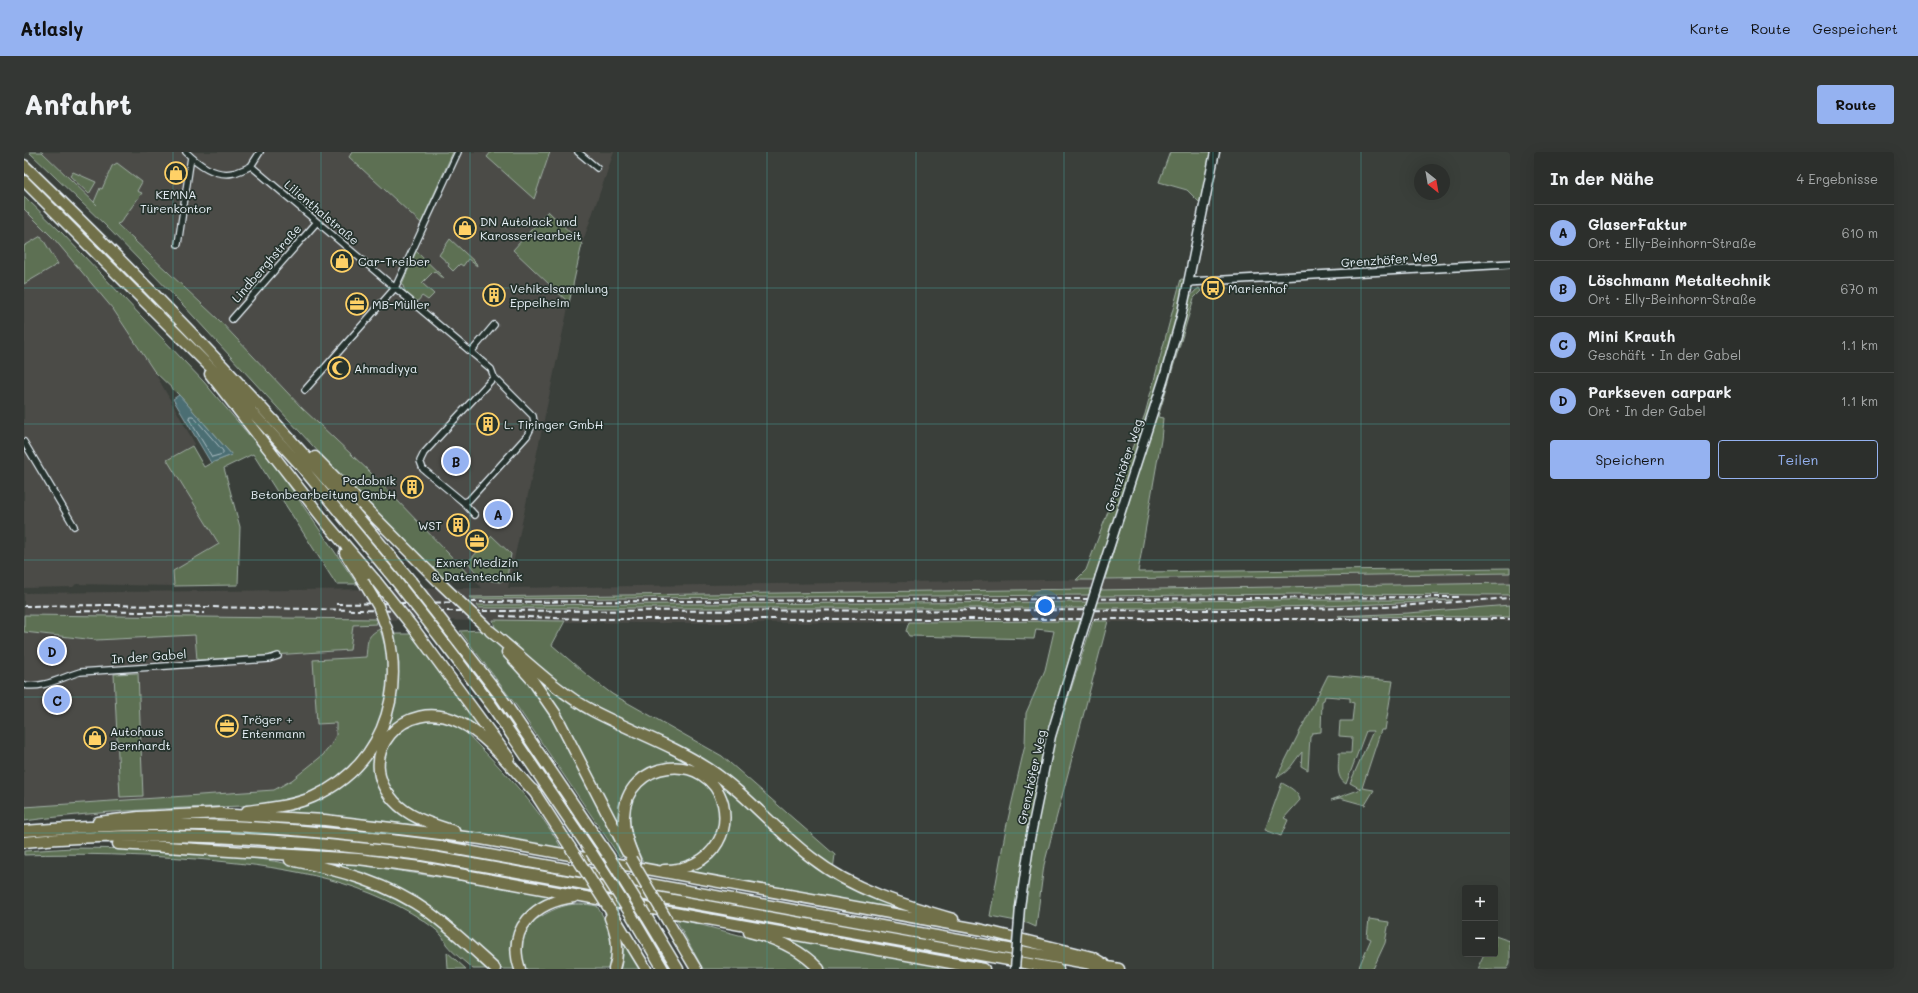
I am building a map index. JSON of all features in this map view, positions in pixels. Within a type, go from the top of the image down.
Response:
[{"type":"highway","points":[[24,165],[114,252],[289,436],[363,520],[501,697],[608,855],[678,969]]},
{"type":"highway","points":[[24,182],[194,351],[301,466],[396,581],[492,706],[591,852],[630,913],[663,969]]},
{"type":"highway","points":[[194,351],[219,387],[327,524],[416,630],[536,794],[646,969]]},
{"type":"highway","points":[[289,436],[303,444],[488,630],[533,681],[554,713],[633,859],[642,872],[696,969]]},
{"type":"highway","points":[[62,828],[110,820],[216,814],[275,807],[312,797],[343,779],[359,765],[376,741],[386,718],[391,700],[394,678],[393,658],[388,632],[378,606],[327,524]]},
{"type":"highway","points":[[488,630],[563,692],[593,711],[678,751],[710,769],[743,796],[812,858],[830,871],[854,885],[878,895],[972,925],[983,930]]},
{"type":"highway","points":[[481,839],[420,819],[401,808],[389,795],[381,780],[379,763],[383,747],[395,728],[408,719],[424,715],[438,715],[458,721],[474,730],[536,794]]},
{"type":"highway","points":[[633,859],[627,838],[624,816],[628,797],[639,781],[653,772],[671,767],[694,771],[710,782],[722,801],[725,818],[722,835],[713,850],[700,860],[681,868],[642,872]]},
{"type":"highway","points":[[216,814],[325,820],[481,839],[642,872],[983,930],[1092,957],[1114,968]]},
{"type":"highway","points":[[24,830],[62,828],[228,826],[312,831],[432,845],[745,900],[1114,968]]},
{"type":"highway","points":[[24,842],[96,838],[228,837],[362,848],[422,855],[1058,969]]},
{"type":"highway","points":[[96,838],[108,843],[181,846],[249,853],[358,859],[420,866],[984,969]]},
{"type":"highway","points":[[249,853],[329,868],[388,888],[429,913],[495,969]]},
{"type":"highway","points":[[520,969],[517,954],[518,939],[524,925],[533,913],[545,905],[559,900],[588,896]]},
{"type":"highway","points":[[608,909],[617,942],[617,957],[614,969]]},
{"type":"highway","points":[[713,920],[723,925],[780,942],[800,952],[819,969]]},
{"type":"main road","points":[[1189,282],[1215,152]]},
{"type":"main road","name":"Grenzhöfer Weg","points":[[1015,969],[1020,907],[1030,839],[1052,736],[1079,642],[1164,378],[1189,282]]},
{"type":"street","points":[[186,152],[206,168],[220,173],[232,173],[251,166],[260,152]]},
{"type":"street","points":[[305,390],[395,288],[458,152]]},
{"type":"street","points":[[578,152],[597,168]]},
{"type":"street","points":[[178,244],[191,157]]},
{"type":"street","name":"Lilienthalstraße","points":[[251,166],[491,369],[494,377],[529,412],[534,422],[531,431],[470,499],[465,502],[462,501]]},
{"type":"street","name":"Lindberghstraße","points":[[232,319],[317,222]]},
{"type":"street","name":"Grenzhöfer Weg","points":[[1189,282],[1510,264]]},
{"type":"street","points":[[471,352],[494,325]]},
{"type":"street","points":[[476,515],[462,501],[423,469],[420,461],[424,453],[494,377]]},
{"type":"street","points":[[25,445],[74,526]]},
{"type":"street","name":"In der Gabel","points":[[24,685],[40,685],[80,672],[269,659],[278,656]]},
{"type":"shaded area","points":[[42,152],[614,152],[582,244],[548,211],[513,250],[569,303],[508,588],[1510,573],[1510,621],[644,623],[24,615],[24,593],[482,588],[369,471],[302,408],[219,319]]},
{"type":"shaded area","points":[[24,199],[113,309],[154,371],[195,444],[167,460],[219,544],[173,571],[174,586],[76,584],[73,587],[24,588]]},
{"type":"shaded area","points":[[377,624],[385,645],[317,789],[292,799],[252,805],[161,809],[24,821],[24,632],[96,640],[196,635],[197,660],[349,650],[353,625]]},
{"type":"green space","points":[[29,152],[42,152],[97,205],[94,202],[100,188],[102,189],[112,166],[117,163],[142,182],[137,191],[142,193],[120,223],[117,224],[219,320],[302,408],[369,471],[472,578],[442,578],[347,483],[183,305],[105,225]]},
{"type":"green space","points":[[352,152],[453,152],[421,223],[349,157]]},
{"type":"green space","points":[[491,152],[550,152],[534,199],[487,157]]},
{"type":"green space","points":[[1170,152],[1211,152],[1201,204],[1187,190],[1159,182]]},
{"type":"green space","points":[[73,172],[96,182],[89,194],[70,176]]},
{"type":"green space","points":[[24,196],[61,232],[204,382],[277,468],[357,584],[336,584],[253,454],[224,468],[240,527],[238,585],[174,586],[173,571],[219,544],[167,460],[192,446],[204,467],[232,455],[179,395],[154,371],[113,309],[55,240],[24,209]]},
{"type":"green space","points":[[548,211],[582,244],[569,303],[513,250]]},
{"type":"green space","points":[[41,236],[58,264],[24,284],[24,246]]},
{"type":"green space","points":[[450,239],[476,263],[477,266],[468,259],[463,266],[460,264],[453,271],[448,266],[449,264],[439,255]]},
{"type":"green space","points":[[416,251],[444,278],[443,279],[434,271],[422,283],[434,294],[428,300],[422,296],[417,302],[406,293],[402,284]]},
{"type":"green space","points":[[1181,279],[1187,280],[1168,355],[1096,580],[1076,580],[1086,570],[1145,414]]},
{"type":"green space","points":[[1199,288],[1201,291],[1194,298],[1158,417],[1163,418],[1161,440],[1138,572],[1510,568],[1510,573],[1105,579],[1190,297]]},
{"type":"green space","points":[[492,536],[511,554],[507,577],[500,582],[484,579],[468,562]]},
{"type":"green space","points":[[1510,583],[1510,595],[1301,594],[1099,596],[1099,590]]},
{"type":"green space","points":[[1091,589],[1089,595],[472,599],[469,597]]},
{"type":"green space","points":[[1453,600],[1408,603],[1229,608],[1094,608],[1097,602]]},
{"type":"green space","points":[[1087,602],[1085,608],[479,608],[477,605]]},
{"type":"green space","points":[[1510,605],[1510,617],[1338,616],[1408,613]]},
{"type":"green space","points":[[24,615],[375,619],[377,624],[353,625],[350,650],[197,660],[195,635],[96,640],[24,632]]},
{"type":"green space","points":[[493,620],[565,621],[552,645],[587,675],[612,694],[722,756],[835,855],[832,877],[917,913],[682,872],[713,843],[694,859],[673,866],[645,865],[637,850],[631,830],[630,806],[620,828],[565,720],[538,679],[561,697],[578,707],[495,627]]},
{"type":"green space","points":[[1080,621],[1041,759],[1047,764],[1093,621],[1108,621],[1044,865],[1036,927],[1027,923],[990,916],[1006,828],[1025,745],[1026,713],[1045,670],[1054,631],[1036,629],[1034,639],[909,636],[906,631],[909,622]]},
{"type":"green space","points":[[380,629],[387,652],[389,667],[387,700],[383,716],[376,732],[357,760],[345,772],[323,787],[293,799],[268,804],[124,811],[24,821],[24,807],[274,790],[292,780],[323,755],[331,745],[336,735],[336,723],[317,724],[313,660],[366,657],[368,640],[372,634]]},
{"type":"green space","points":[[482,630],[512,659],[560,726],[627,858],[619,856],[518,708],[460,631]]},
{"type":"green space","points":[[393,634],[412,634],[467,706],[487,736],[461,719],[447,713],[524,794],[538,812],[562,849],[497,839],[454,828],[414,810],[397,798],[429,827],[375,820],[280,812],[315,800],[337,788],[389,722],[397,690],[399,664]]},
{"type":"green space","points":[[138,673],[143,796],[120,797],[114,674]]},
{"type":"green space","points":[[1328,675],[1393,681],[1385,730],[1381,730],[1362,788],[1374,790],[1365,805],[1340,798],[1331,800],[1361,789],[1350,783],[1373,731],[1366,731],[1346,784],[1340,778],[1339,774],[1339,753],[1351,753],[1352,737],[1339,736],[1340,721],[1352,721],[1354,703],[1350,702],[1350,698],[1325,696],[1324,700],[1322,701],[1321,732],[1312,733],[1310,737],[1308,770],[1301,766],[1302,752],[1282,775],[1277,777]]},
{"type":"green space","points":[[1282,783],[1295,792],[1300,800],[1284,818],[1288,820],[1281,836],[1265,830]]},
{"type":"green space","points":[[72,848],[192,852],[233,856],[275,861],[315,869],[353,880],[388,894],[415,909],[453,938],[487,969],[473,969],[455,954],[436,930],[424,921],[371,893],[343,883],[256,865],[196,859],[153,856],[67,854],[24,855],[24,851]]},
{"type":"green space","points":[[332,864],[355,864],[559,896],[529,913],[537,919],[558,908],[572,904],[597,906],[612,937],[621,944],[624,944],[640,969],[502,969],[452,925],[419,901],[388,884]]},
{"type":"green space","points":[[675,918],[769,943],[774,935],[953,967],[949,969],[703,969]]},
{"type":"green space","points":[[1369,919],[1389,922],[1385,943],[1373,969],[1358,969],[1371,939],[1367,937]]},
{"type":"green space","points":[[1498,937],[1510,941],[1510,963],[1507,969],[1477,969],[1483,957],[1498,957]]},
{"type":"green space","points":[[447,952],[466,969],[448,969]]},
{"type":"water","points":[[179,395],[232,455],[211,463],[173,399]]},
{"type":"railway","points":[[336,604],[1458,597]]},
{"type":"railway","points":[[24,606],[108,605],[407,611],[1263,610],[1386,607],[1510,598]]},
{"type":"railway","points":[[76,611],[204,613]]},
{"type":"railway","points":[[500,616],[584,619],[1510,619]]},
{"type":"place","name":"KEMNA Türenkontor","points":[[176,173]]},
{"type":"place","name":"DN Autolack und Karosseriearbeit","points":[[465,228]]},
{"type":"place","name":"Car-Treiber","points":[[342,261]]},
{"type":"place","name":"Marienhof","points":[[1213,288]]},
{"type":"place","name":"Vehikelsammlung Eppelheim","points":[[494,295]]},
{"type":"place","name":"MB-Müller","points":[[357,304]]},
{"type":"place","name":"Ahmadiyya","points":[[339,368]]},
{"type":"place","name":"L. Tiringer GmbH","points":[[488,424]]},
{"type":"place","name":"Löschmann Metaltechnik","points":[[456,461]]},
{"type":"place","name":"Podobnik Betonbearbeitung GmbH","points":[[412,487]]},
{"type":"place","name":"GlaserFaktur","points":[[498,514]]},
{"type":"place","name":"WST","points":[[458,525]]},
{"type":"place","name":"Exner Medizin & Datentechnik","points":[[477,541]]},
{"type":"place","name":"Parkseven carpark","points":[[52,651]]},
{"type":"place","name":"Mini Krauth","points":[[57,700]]},
{"type":"place","name":"Tröger + Entenmann","points":[[227,726]]},
{"type":"place","name":"Autohaus Bernhardt","points":[[95,738]]}]
